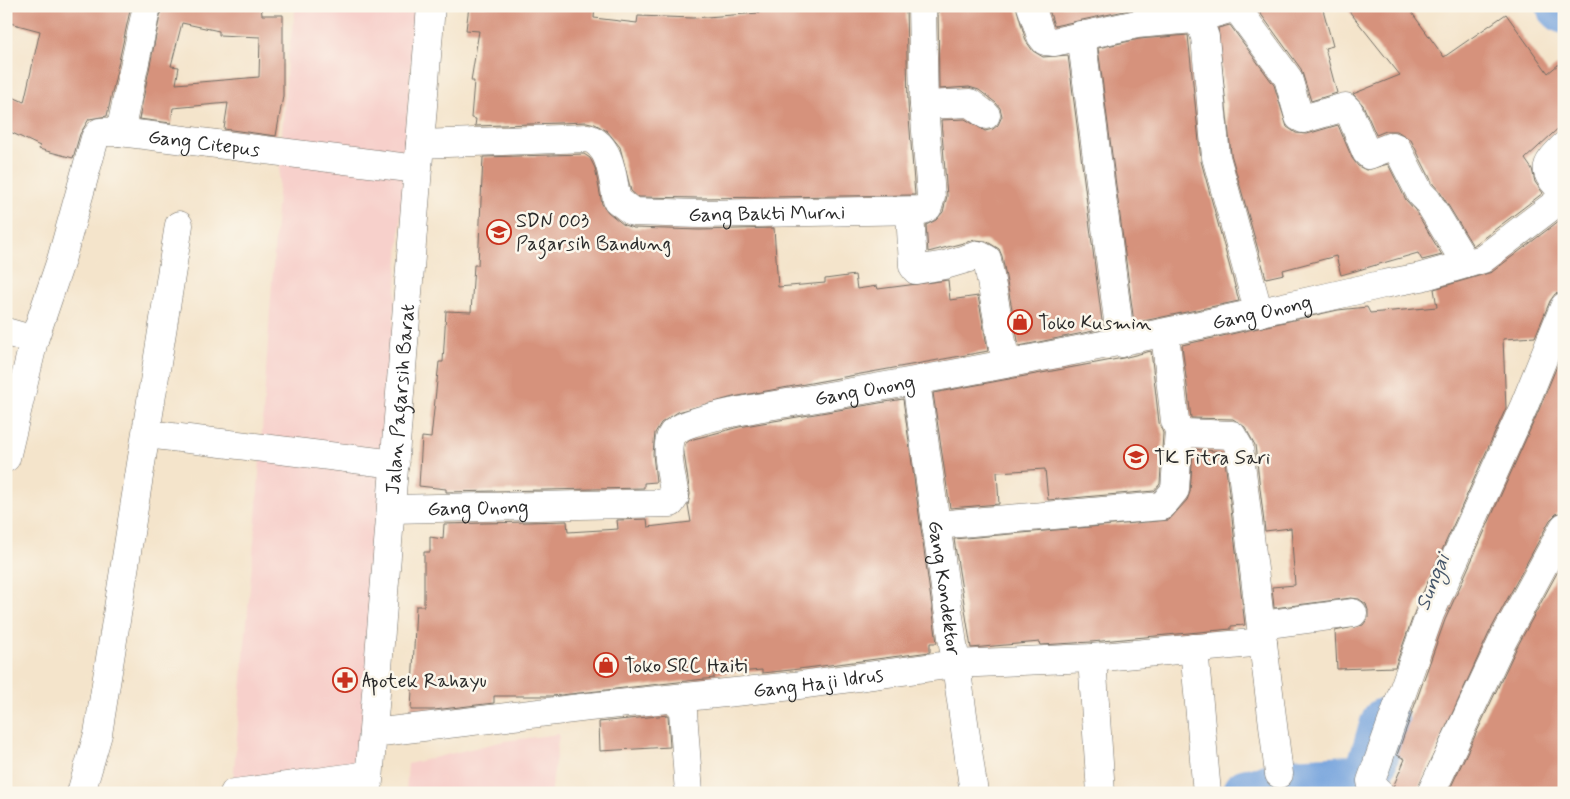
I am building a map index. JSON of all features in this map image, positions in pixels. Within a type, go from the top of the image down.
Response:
[{"type":"street","name":"Gang Citepus","points":[[147,6],[120,132],[419,156]]},
{"type":"street","name":"Jalan Pagarsih Barat","points":[[369,784],[431,6]]},
{"type":"street","name":"Gang Bakti Murni","points":[[419,156],[588,138],[598,142],[605,150],[617,200],[633,212],[700,214],[923,210],[928,207],[931,197],[924,105],[922,6]]},
{"type":"street","points":[[1031,6],[1041,36],[1045,41],[1054,42],[1081,34],[1138,24],[1194,19],[1233,8],[1238,10],[1288,78],[1299,117],[1302,119],[1345,107],[1349,111],[1366,152],[1369,154],[1392,146],[1397,148],[1420,193],[1427,200],[1466,264]]},
{"type":"street","points":[[1194,19],[1201,26],[1205,38],[1216,157],[1259,313]]},
{"type":"street","points":[[1081,34],[1121,343]]},
{"type":"street","points":[[924,105],[970,104],[986,115]]},
{"type":"street","points":[[6,458],[34,340],[61,260],[95,138],[104,131],[120,132]]},
{"type":"street","points":[[1564,146],[1548,163],[1546,171],[1548,176],[1564,193]]},
{"type":"street","name":"Gang Onong","points":[[392,509],[671,503],[675,497],[668,445],[672,433],[682,425],[742,411],[916,382],[1165,334],[1404,280],[1466,264],[1483,259],[1564,197]]},
{"type":"street","points":[[910,211],[913,266],[916,270],[945,265],[979,255],[987,259],[1006,364]]},
{"type":"street","points":[[81,793],[98,734],[179,225]]},
{"type":"street","points":[[1376,790],[1371,780],[1430,614],[1524,406],[1564,307]]},
{"type":"street","points":[[6,332],[34,340]]},
{"type":"street","points":[[936,525],[1162,506],[1175,490],[1178,441],[1165,334]]},
{"type":"street","name":"Gang Kondektor","points":[[916,382],[974,793]]},
{"type":"street","points":[[1178,441],[1186,433],[1232,435],[1236,438],[1239,447],[1279,774]]},
{"type":"street","points":[[147,434],[395,464]]},
{"type":"street","points":[[1431,793],[1503,640],[1564,527]]},
{"type":"street","name":"Gang Haji Idrus","points":[[373,733],[589,707],[682,698],[955,664],[1092,658],[1194,648],[1353,613]]},
{"type":"street","points":[[1194,648],[1207,792]]},
{"type":"street","points":[[1092,658],[1101,793]]},
{"type":"street","points":[[682,698],[689,793]]},
{"type":"street","points":[[234,793],[369,784]]},
{"type":"shaded area","points":[[296,6],[415,6],[362,793],[232,793],[256,519],[287,61]]},
{"type":"shaded area","points":[[559,734],[551,793],[406,793],[408,764],[504,741]]},
{"type":"building","points":[[6,6],[131,6],[107,116],[89,119],[80,134],[73,158],[39,149],[40,146],[6,130],[6,94],[24,102],[40,31],[6,22]]},
{"type":"building","points":[[162,6],[261,6],[262,15],[283,15],[283,96],[276,136],[224,129],[228,103],[173,108],[171,123],[139,119]],"holes":[[[182,23],[219,31],[219,35],[260,37],[259,77],[176,84],[179,67],[171,66]]]},
{"type":"building","points":[[469,6],[595,6],[594,18],[637,23],[638,16],[693,18],[759,13],[759,6],[906,6],[908,105],[915,195],[638,197],[631,191],[620,147],[607,131],[595,124],[587,122],[475,126],[476,119],[471,118],[474,81],[471,81],[479,31],[466,30]]},
{"type":"building","points":[[938,6],[1016,6],[1026,41],[1033,51],[1043,57],[1068,55],[1103,329],[1019,346],[1002,256],[999,249],[986,241],[975,240],[928,252],[926,225],[936,220],[943,212],[947,196],[941,120],[965,119],[985,131],[993,129],[998,125],[1002,116],[1000,108],[996,103],[979,90],[969,87],[939,89]]},
{"type":"building","points":[[1048,6],[1161,6],[1134,9],[1054,26]]},
{"type":"building","points":[[1255,6],[1322,6],[1333,46],[1325,48],[1337,93],[1311,101],[1301,69]]},
{"type":"building","points":[[1345,6],[1407,6],[1444,57],[1506,14],[1548,73],[1564,60],[1564,123],[1525,159],[1532,169],[1535,182],[1543,193],[1473,246],[1440,192],[1433,184],[1411,140],[1397,131],[1386,131],[1376,135],[1363,105],[1353,94],[1400,75]]},
{"type":"building","points":[[1230,25],[1274,85],[1287,127],[1296,133],[1307,134],[1338,125],[1352,158],[1358,166],[1366,170],[1388,164],[1406,200],[1415,210],[1442,255],[1422,260],[1418,253],[1341,275],[1336,256],[1283,270],[1284,274],[1266,278],[1231,154],[1218,28]]},
{"type":"building","points":[[1188,35],[1201,161],[1239,301],[1134,323],[1098,48],[1139,39]]},
{"type":"building","points":[[584,154],[590,158],[595,168],[602,204],[608,212],[624,225],[633,228],[700,230],[774,228],[778,287],[825,283],[825,279],[855,275],[857,289],[877,286],[878,289],[948,280],[950,300],[978,296],[988,351],[733,397],[678,412],[661,423],[655,433],[653,454],[656,482],[644,483],[644,488],[446,492],[446,489],[419,486],[422,437],[431,438],[439,362],[443,362],[446,311],[471,312],[474,265],[478,265],[483,157]]},
{"type":"building","points":[[1564,217],[1564,292],[1555,294],[1550,301],[1535,337],[1503,339],[1506,408],[1416,608],[1395,667],[1337,669],[1335,631],[1363,625],[1368,618],[1366,604],[1359,599],[1351,598],[1274,608],[1272,587],[1295,585],[1291,528],[1265,531],[1255,445],[1245,427],[1233,419],[1191,418],[1182,345],[1338,310],[1367,307],[1370,313],[1437,307],[1434,289],[1492,272]]},
{"type":"building","points":[[1564,349],[1564,511],[1556,514],[1550,520],[1489,633],[1416,793],[1394,793],[1393,787],[1405,759],[1397,755],[1445,620],[1538,412]]},
{"type":"building","points":[[1151,351],[1159,423],[1163,433],[1160,484],[1154,491],[1048,500],[1045,469],[997,472],[999,504],[950,508],[933,393],[1123,358]]},
{"type":"building","points":[[903,399],[937,643],[930,643],[930,652],[762,673],[762,670],[714,674],[714,678],[552,696],[494,696],[494,703],[434,710],[411,710],[416,606],[424,606],[424,552],[430,552],[430,537],[443,539],[444,524],[567,521],[568,532],[618,529],[617,520],[647,519],[648,527],[691,522],[688,505],[690,494],[684,453],[685,444],[690,440],[739,427]]},
{"type":"building","points":[[1193,449],[1224,452],[1245,625],[1231,626],[1231,629],[1091,642],[1041,645],[1040,642],[971,648],[954,539],[1169,520],[1187,500],[1190,492]]},
{"type":"building","points":[[1564,560],[1564,793],[1448,793],[1517,647]]},
{"type":"building","points":[[668,715],[670,747],[600,751],[599,722]]},
{"type":"waterway","name":"Sungai","points":[[1561,6],[1564,9]]},
{"type":"waterway","name":"Sungai","points":[[1246,793],[1298,782],[1363,779],[1369,774],[1385,722]]},
{"type":"place","name":"SDN 003 Pagarsih Bandung","points":[[499,232]]},
{"type":"place","name":"Toko Kusmin","points":[[1020,322]]},
{"type":"place","name":"TK Fitra Sari","points":[[1136,457]]},
{"type":"place","name":"Toko SRC Haiti","points":[[606,665]]},
{"type":"place","name":"Apotek Rahayu","points":[[345,680]]}]
